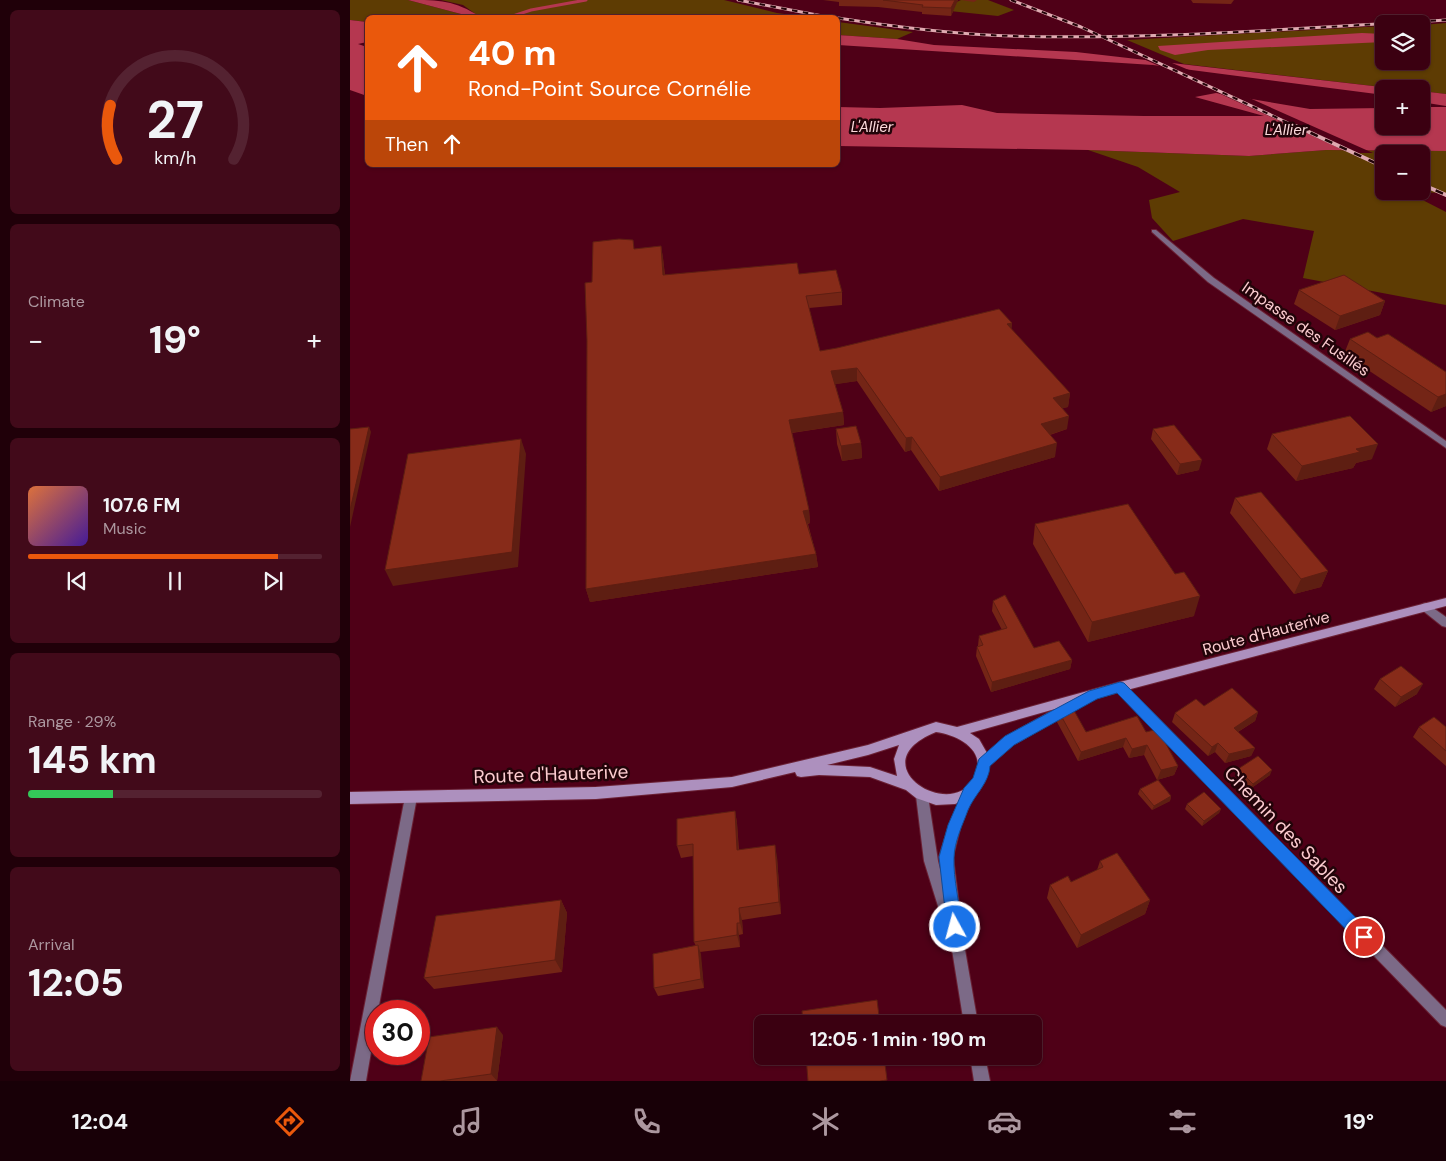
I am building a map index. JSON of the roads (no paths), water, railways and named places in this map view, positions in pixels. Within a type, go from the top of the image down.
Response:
[{"type":"main road","name":"Route d'Hauterive","points":[[960,731],[1093,694],[1446,602]]},
{"type":"main road","name":"Route d'Hauterive","points":[[984,763],[1009,740],[1093,694]]},
{"type":"main road","points":[[936,727],[960,731],[977,744],[984,763],[983,773],[978,782],[969,792],[946,800],[922,796],[902,776],[901,754],[906,743],[915,735],[936,727]]},
{"type":"main road","name":"Route d'Hauterive","points":[[350,798],[637,791],[732,782],[868,750],[915,735]]},
{"type":"main road","name":"Route d'Hauterive","points":[[753,778],[819,770],[870,772],[910,786]]},
{"type":"street","name":"Impasse des Fusillés","points":[[1154,232],[1212,280],[1446,445]]},
{"type":"street","points":[[1426,608],[1446,623]]},
{"type":"street","name":"Chemin des Sables","points":[[1120,687],[1446,1020]]},
{"type":"street","points":[[969,792],[955,825],[946,857],[957,944],[969,1015]]},
{"type":"street","points":[[922,796],[931,860],[957,944]]},
{"type":"street","points":[[358,1081],[411,797]]},
{"type":"street","points":[[979,1065],[982,1081]]},
{"type":"water","points":[[408,0],[446,2],[462,7],[477,15],[461,14]]},
{"type":"water","points":[[350,20],[365,22],[365,42],[358,44],[365,46],[365,95],[350,90]]},
{"type":"water","points":[[1375,34],[1375,42],[1208,50],[1175,55],[1160,50],[1158,46]]},
{"type":"water","name":"L'Allier","points":[[840,35],[897,39],[934,45],[1076,52],[1375,86],[1375,94],[1153,65],[840,45]]},
{"type":"water","points":[[1430,92],[1446,94],[1446,106],[1430,103]]},
{"type":"water","name":"L'Allier","points":[[1216,93],[1310,109],[1375,108],[1375,135],[1430,135],[1430,107],[1446,107],[1446,151],[1430,151],[1430,145],[1375,145],[1375,150],[1326,150],[1249,156],[1088,150],[840,146],[840,107],[880,108],[962,105],[997,113],[1264,116],[1195,97]]},
{"type":"waterway","points":[[516,15],[531,10],[586,0]]},
{"type":"railway","points":[[738,0],[817,15]]},
{"type":"railway","points":[[1011,0],[1101,36]]},
{"type":"railway","points":[[840,18],[968,34],[1101,36]]},
{"type":"railway","points":[[1101,36],[1174,35],[1446,20]]},
{"type":"railway","points":[[1101,36],[1299,128]]},
{"type":"railway","points":[[1296,126],[1375,163]]},
{"type":"railway","points":[[1430,188],[1446,195]]}]
